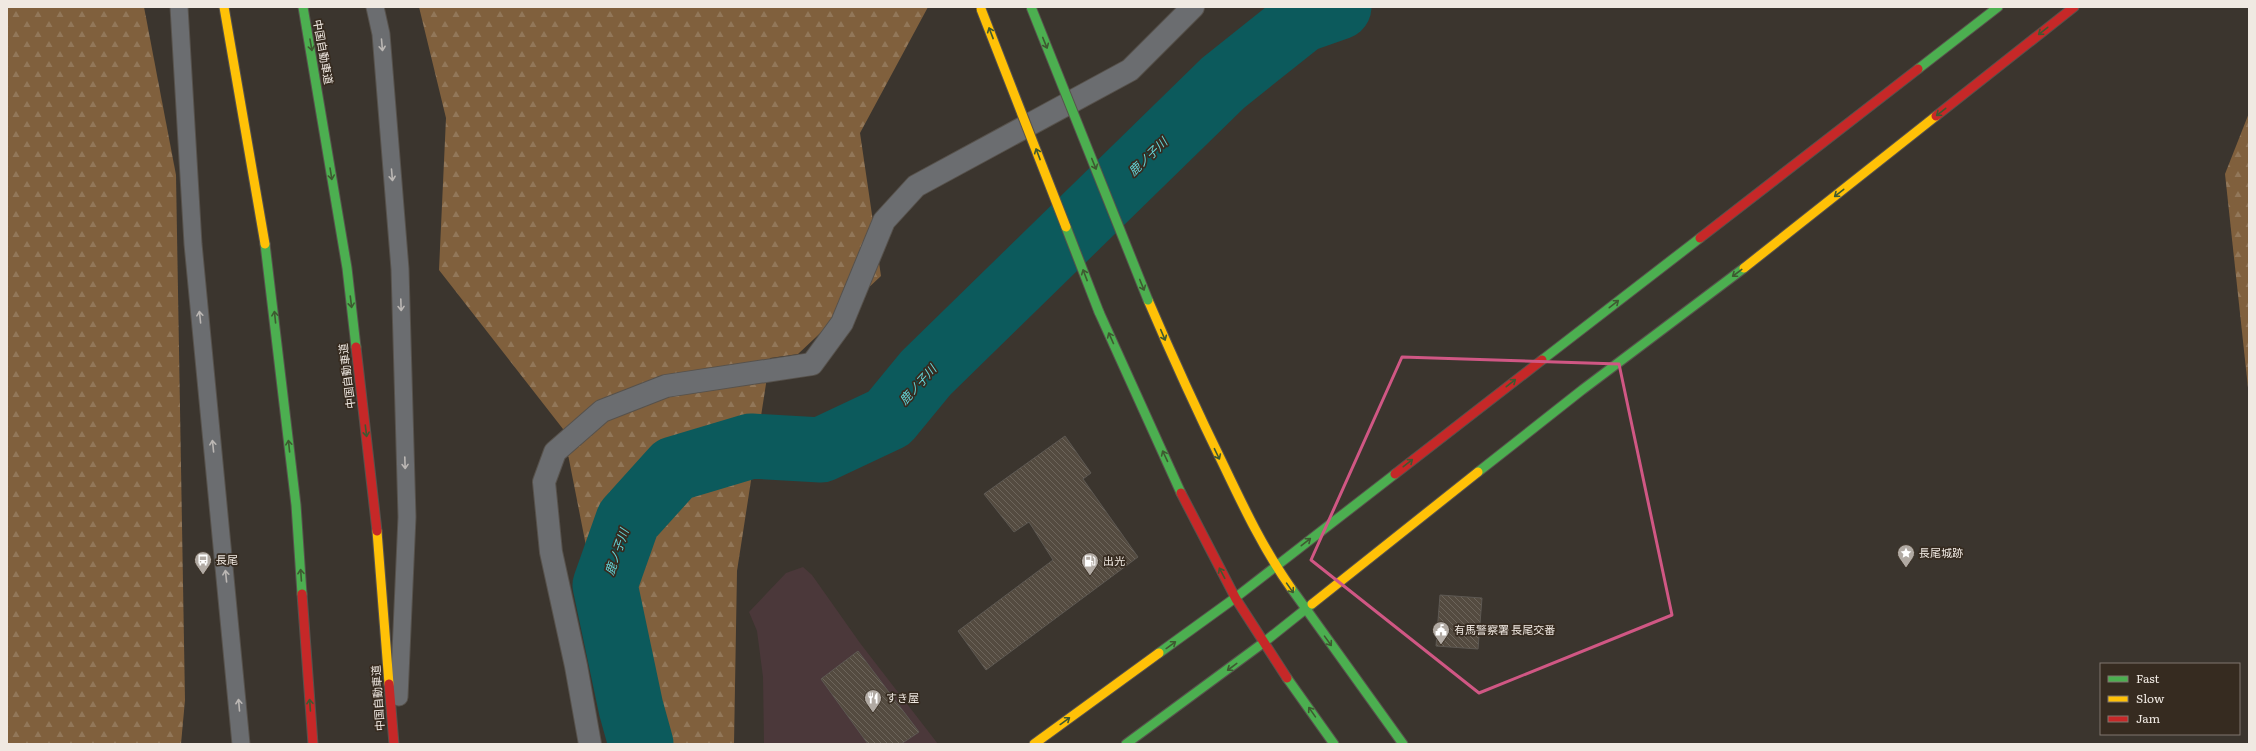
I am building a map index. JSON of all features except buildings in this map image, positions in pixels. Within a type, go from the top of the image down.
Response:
[{"type":"main road","points":[[224,7],[270,275],[296,505],[313,744]]},
{"type":"main road","name":"中国自動車道","points":[[303,7],[348,276],[376,515],[395,744]]},
{"type":"main road","points":[[1031,7],[1148,300],[1184,384],[1248,516],[1275,566],[1403,744]]},
{"type":"main road","points":[[1034,744],[1235,598],[1998,7]]},
{"type":"main road","points":[[1126,744],[1263,643],[1582,390],[1763,253],[2074,7]]},
{"type":"main road","points":[[981,8],[1099,312],[1199,528],[1235,598],[1263,643],[1334,744]]},
{"type":"street","points":[[590,744],[576,666],[551,552],[544,482],[555,452],[602,411],[666,386],[812,364],[842,323],[884,221],[916,186],[1130,70],[1193,7]]},
{"type":"lane","points":[[179,7],[193,244],[241,744]]},
{"type":"lane","points":[[375,7],[381,34],[400,269],[407,517],[395,744]]},
{"type":"highlighted area","points":[[1402,357],[1619,364],[1672,615],[1479,693],[1311,560]]},
{"type":"shaded area","points":[[803,567],[812,575],[860,643],[938,744],[764,744],[763,677],[757,631],[749,612],[786,573]]},
{"type":"green space","points":[[7,7],[144,7],[176,175],[185,700],[181,744],[7,744]]},
{"type":"green space","points":[[419,7],[928,7],[860,133],[881,276],[798,354],[770,358],[737,571],[734,744],[625,744],[563,429],[439,270],[446,118]]},
{"type":"green space","points":[[2249,113],[2249,397],[2225,174]]},
{"type":"waterway","name":"鹿ノ子川","points":[[641,744],[631,708],[605,585],[628,520],[674,469],[751,446],[821,450],[889,418],[926,373],[1223,83],[1302,20],[1339,7]]},
{"type":"traffic: fast","points":[[303,7],[347,268],[356,347]]},
{"type":"traffic: fast","points":[[1031,7],[1148,300]]},
{"type":"traffic: fast","points":[[1918,69],[1998,7]]},
{"type":"traffic: fast","points":[[1066,227],[1099,312]]},
{"type":"traffic: fast","points":[[1542,360],[1700,238]]},
{"type":"traffic: fast","points":[[265,244],[296,505],[302,594]]},
{"type":"traffic: fast","points":[[1478,472],[1582,390],[1744,268]]},
{"type":"traffic: fast","points":[[1099,312],[1181,493]]},
{"type":"traffic: fast","points":[[1159,653],[1235,598],[1395,474]]},
{"type":"traffic: fast","points":[[1291,588],[1403,744]]},
{"type":"traffic: fast","points":[[1126,744],[1263,643],[1312,604]]},
{"type":"traffic: fast","points":[[1287,678],[1334,744]]},
{"type":"traffic: slow","points":[[224,7],[265,244]]},
{"type":"traffic: slow","points":[[981,9],[1066,227]]},
{"type":"traffic: slow","points":[[1744,268],[1936,116]]},
{"type":"traffic: slow","points":[[1148,300],[1175,363],[1239,497],[1263,544],[1291,588]]},
{"type":"traffic: slow","points":[[1312,604],[1478,472]]},
{"type":"traffic: slow","points":[[377,531],[389,684]]},
{"type":"traffic: slow","points":[[1034,744],[1159,653]]},
{"type":"traffic: jam","points":[[1936,116],[2074,7]]},
{"type":"traffic: jam","points":[[1700,238],[1918,69]]},
{"type":"traffic: jam","points":[[356,347],[377,531]]},
{"type":"traffic: jam","points":[[1395,474],[1542,360]]},
{"type":"traffic: jam","points":[[1181,493],[1236,599],[1287,678]]},
{"type":"traffic: jam","points":[[302,594],[313,744]]},
{"type":"traffic: jam","points":[[389,684],[394,744]]},
{"type":"place","name":"長尾城跡","points":[[1906,568]]},
{"type":"place","name":"長尾","points":[[203,575]]},
{"type":"place","name":"出光","points":[[1090,576]]},
{"type":"place","name":"有馬警察署 長尾交番","points":[[1441,645]]},
{"type":"place","name":"すき屋","points":[[873,713]]}]
